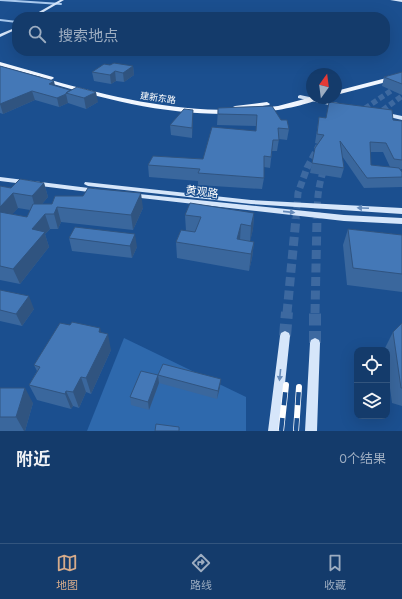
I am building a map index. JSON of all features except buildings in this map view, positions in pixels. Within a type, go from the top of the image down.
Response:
[{"type":"main road","points":[[41,12],[55,4],[68,0]]},
{"type":"main road","points":[[392,0],[402,1]]},
{"type":"main road","points":[[46,12],[61,2]]},
{"type":"main road","points":[[0,33],[12,27]]},
{"type":"main road","points":[[0,36],[12,30]]},
{"type":"main road","name":"建新东路","points":[[0,64],[133,100],[181,107],[202,109],[238,108],[306,97]]},
{"type":"main road","name":"建新东路","points":[[0,68],[130,103],[178,110],[219,113],[239,112],[278,108],[306,99]]},
{"type":"main road","points":[[342,87],[402,72]]},
{"type":"main road","points":[[342,91],[402,76]]},
{"type":"main road","points":[[335,104],[341,106]]},
{"type":"main road","points":[[379,113],[402,118]]},
{"type":"main road","name":"黄观路","points":[[0,174],[250,202],[402,211]]},
{"type":"main road","name":"黄观路","points":[[0,179],[336,217],[402,221]]},
{"type":"main road","points":[[274,431],[285,336]]},
{"type":"main road","points":[[311,431],[315,343]]},
{"type":"street","points":[[0,0],[55,4]]},
{"type":"street","points":[[0,20],[12,21]]},
{"type":"shaded area","points":[[124,338],[246,397],[246,431],[87,431]]},
{"type":"tunnel","points":[[358,113],[401,84]]},
{"type":"tunnel","points":[[376,115],[402,96]]},
{"type":"tunnel","points":[[296,219],[298,193],[307,168],[319,146]]},
{"type":"tunnel","points":[[317,218],[318,192],[326,165]]},
{"type":"tunnel","points":[[287,313],[296,218]]},
{"type":"tunnel","points":[[315,313],[317,218]]},
{"type":"tunnel","points":[[285,336],[287,312]]},
{"type":"tunnel","points":[[315,313],[315,343]]},
{"type":"railway","points":[[281,431],[286,385]]},
{"type":"railway","points":[[296,431],[299,387]]}]
